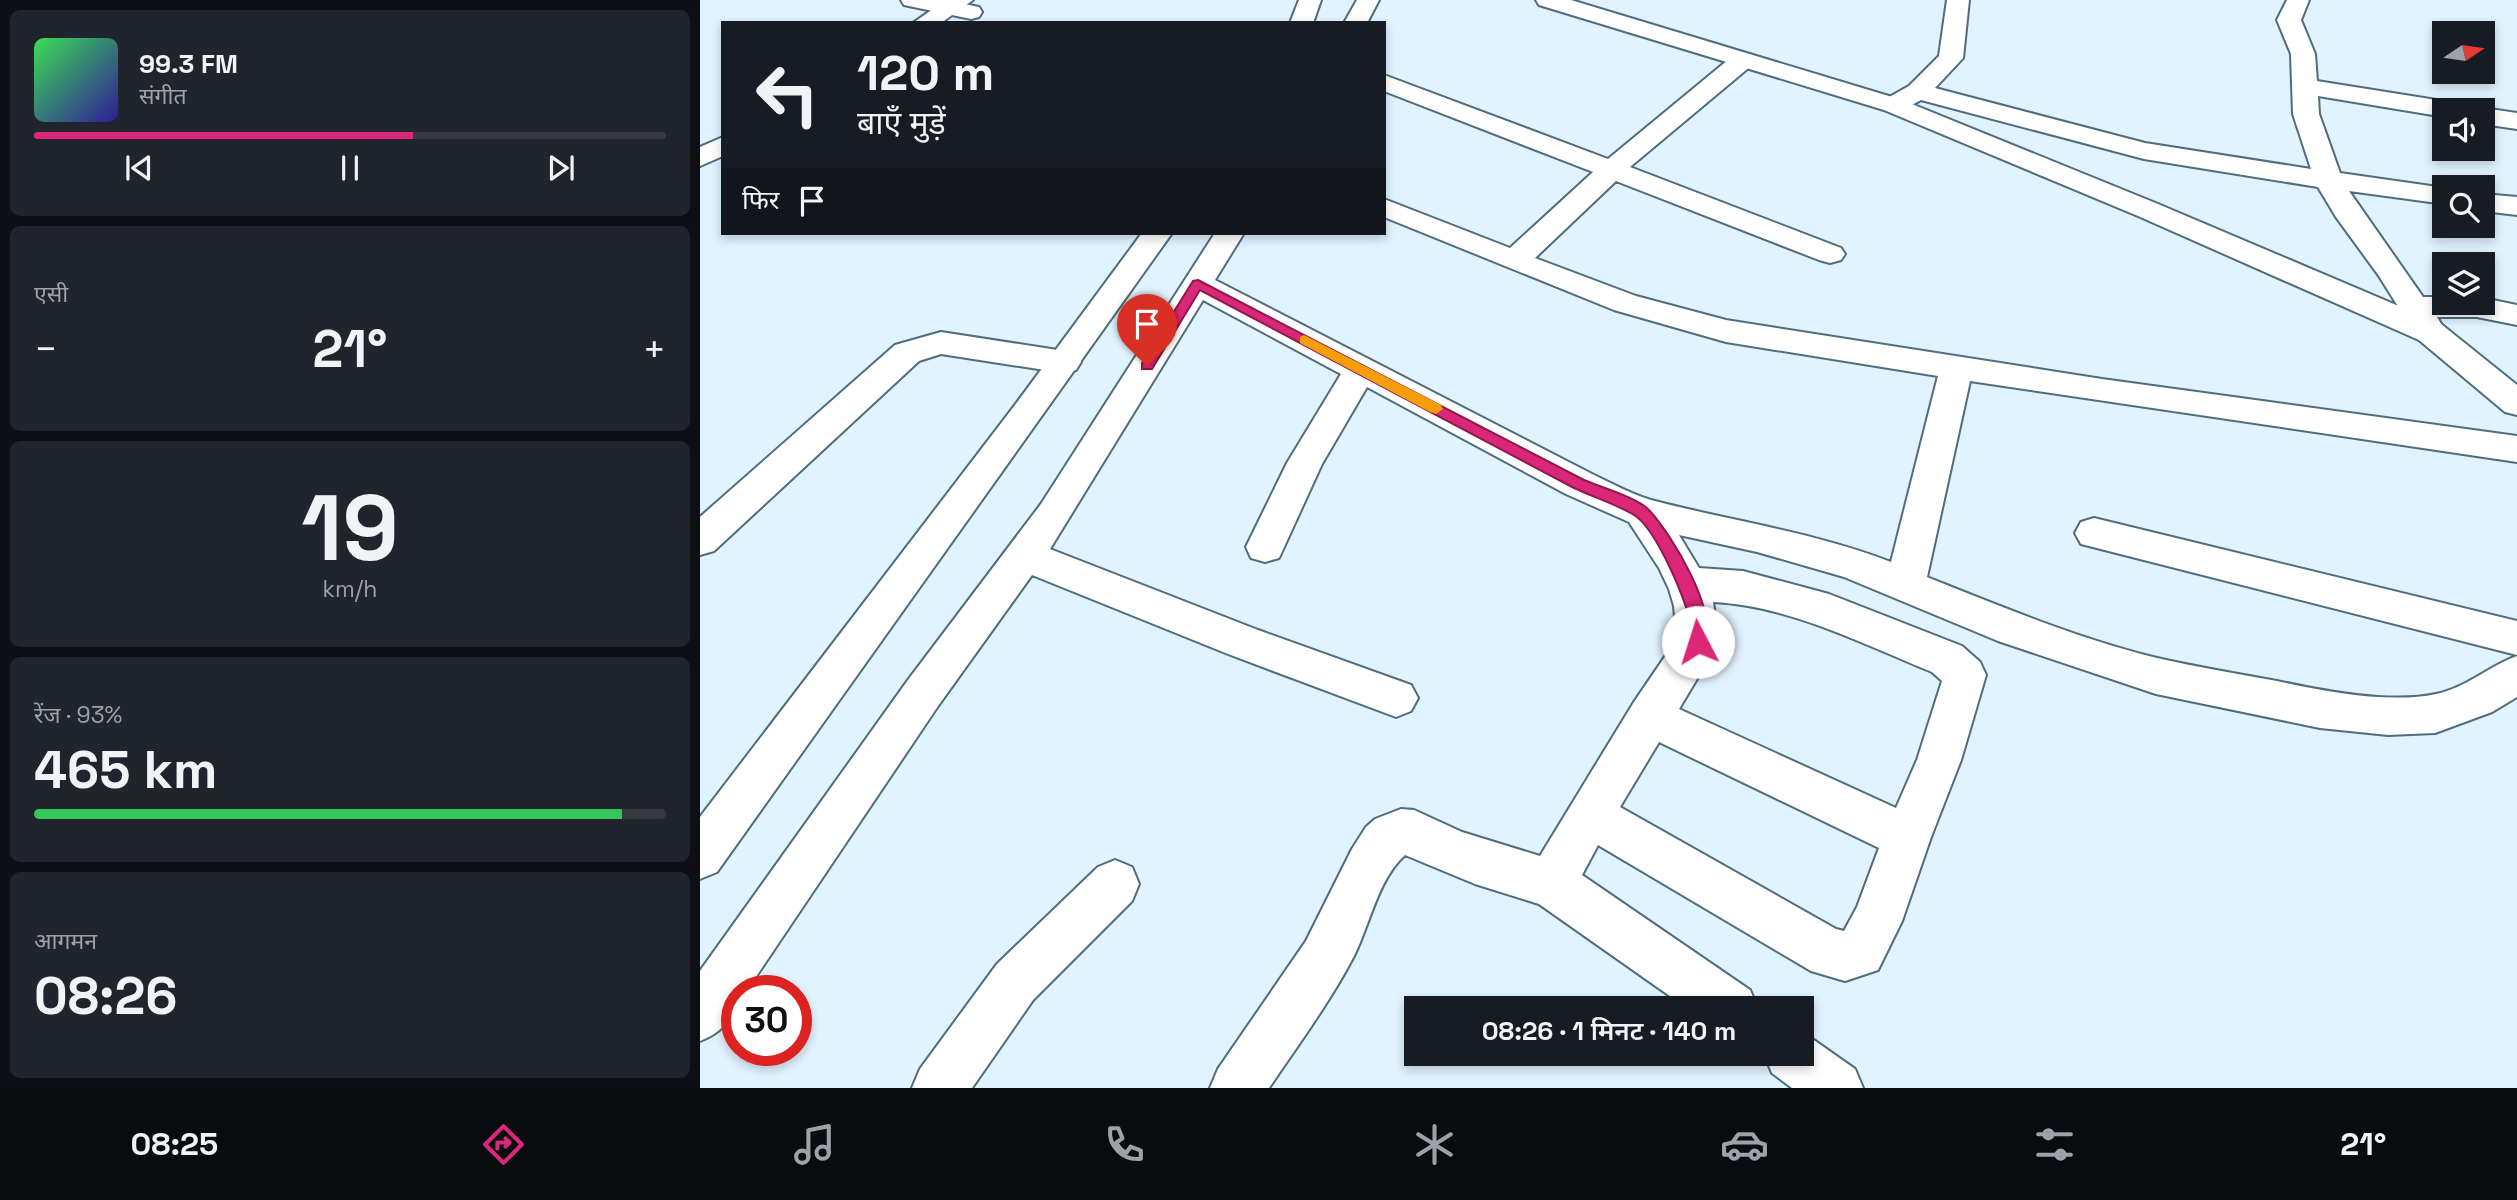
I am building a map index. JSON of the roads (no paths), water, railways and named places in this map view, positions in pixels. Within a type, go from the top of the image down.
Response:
[{"type":"street","points":[[912,0],[964,9]]},
{"type":"street","points":[[1302,21],[1310,0]]},
{"type":"street","points":[[1356,21],[1368,0]]},
{"type":"street","points":[[1547,0],[1894,105],[2422,319],[2477,307],[2517,315]]},
{"type":"street","points":[[1894,105],[1918,92],[1951,58],[1958,0]]},
{"type":"street","points":[[2298,0],[2289,20],[2303,54],[2306,114],[2329,181],[2350,217],[2392,272],[2422,319],[2517,403]]},
{"type":"street","points":[[929,21],[964,9]]},
{"type":"street","points":[[1514,261],[1611,170],[1743,60]]},
{"type":"street","points":[[1386,83],[1830,254]]},
{"type":"street","points":[[2306,87],[2432,107]]},
{"type":"street","points":[[1918,92],[2144,151],[2432,195]]},
{"type":"street","points":[[2495,118],[2517,121]]},
{"type":"street","points":[[700,139],[721,128]]},
{"type":"street","points":[[2021,158],[2062,131]]},
{"type":"street","points":[[700,158],[721,146]]},
{"type":"street","points":[[2495,203],[2517,206]]},
{"type":"street","points":[[1386,208],[1625,303],[1726,331],[2102,391],[2517,449]]},
{"type":"street","points":[[700,856],[1156,235]]},
{"type":"street","points":[[700,1015],[923,693],[1061,502],[1228,235]]},
{"type":"street","points":[[1198,284],[1579,484],[1642,512],[1769,541],[1853,564],[2013,629],[2156,676],[2320,709],[2388,716],[2435,714],[2477,699],[2517,674]]},
{"type":"street","points":[[700,540],[906,354],[921,347],[941,343],[1064,362]]},
{"type":"street","points":[[1905,585],[1957,367]]},
{"type":"street","points":[[1265,547],[1305,463],[1361,369]]},
{"type":"street","points":[[1551,883],[1589,815],[1698,642],[1699,620],[1687,584],[1674,558],[1642,512]]},
{"type":"street","points":[[2094,533],[2517,638]]},
{"type":"street","points":[[1024,555],[1243,642],[1396,698]]},
{"type":"street","points":[[1589,815],[1829,953],[1844,956],[1860,952],[1877,921],[1907,837],[1939,760],[1965,675],[1947,659],[1815,606],[1743,587],[1687,584]]},
{"type":"street","points":[[1650,716],[1907,837]]},
{"type":"street","points":[[1237,1088],[1336,941],[1365,871],[1390,835],[1402,832],[1419,834],[1447,850],[1515,874],[1551,883],[1715,996]]},
{"type":"street","points":[[939,1088],[1015,982],[1115,884]]},
{"type":"street","points":[[1807,1066],[1836,1088]]}]
